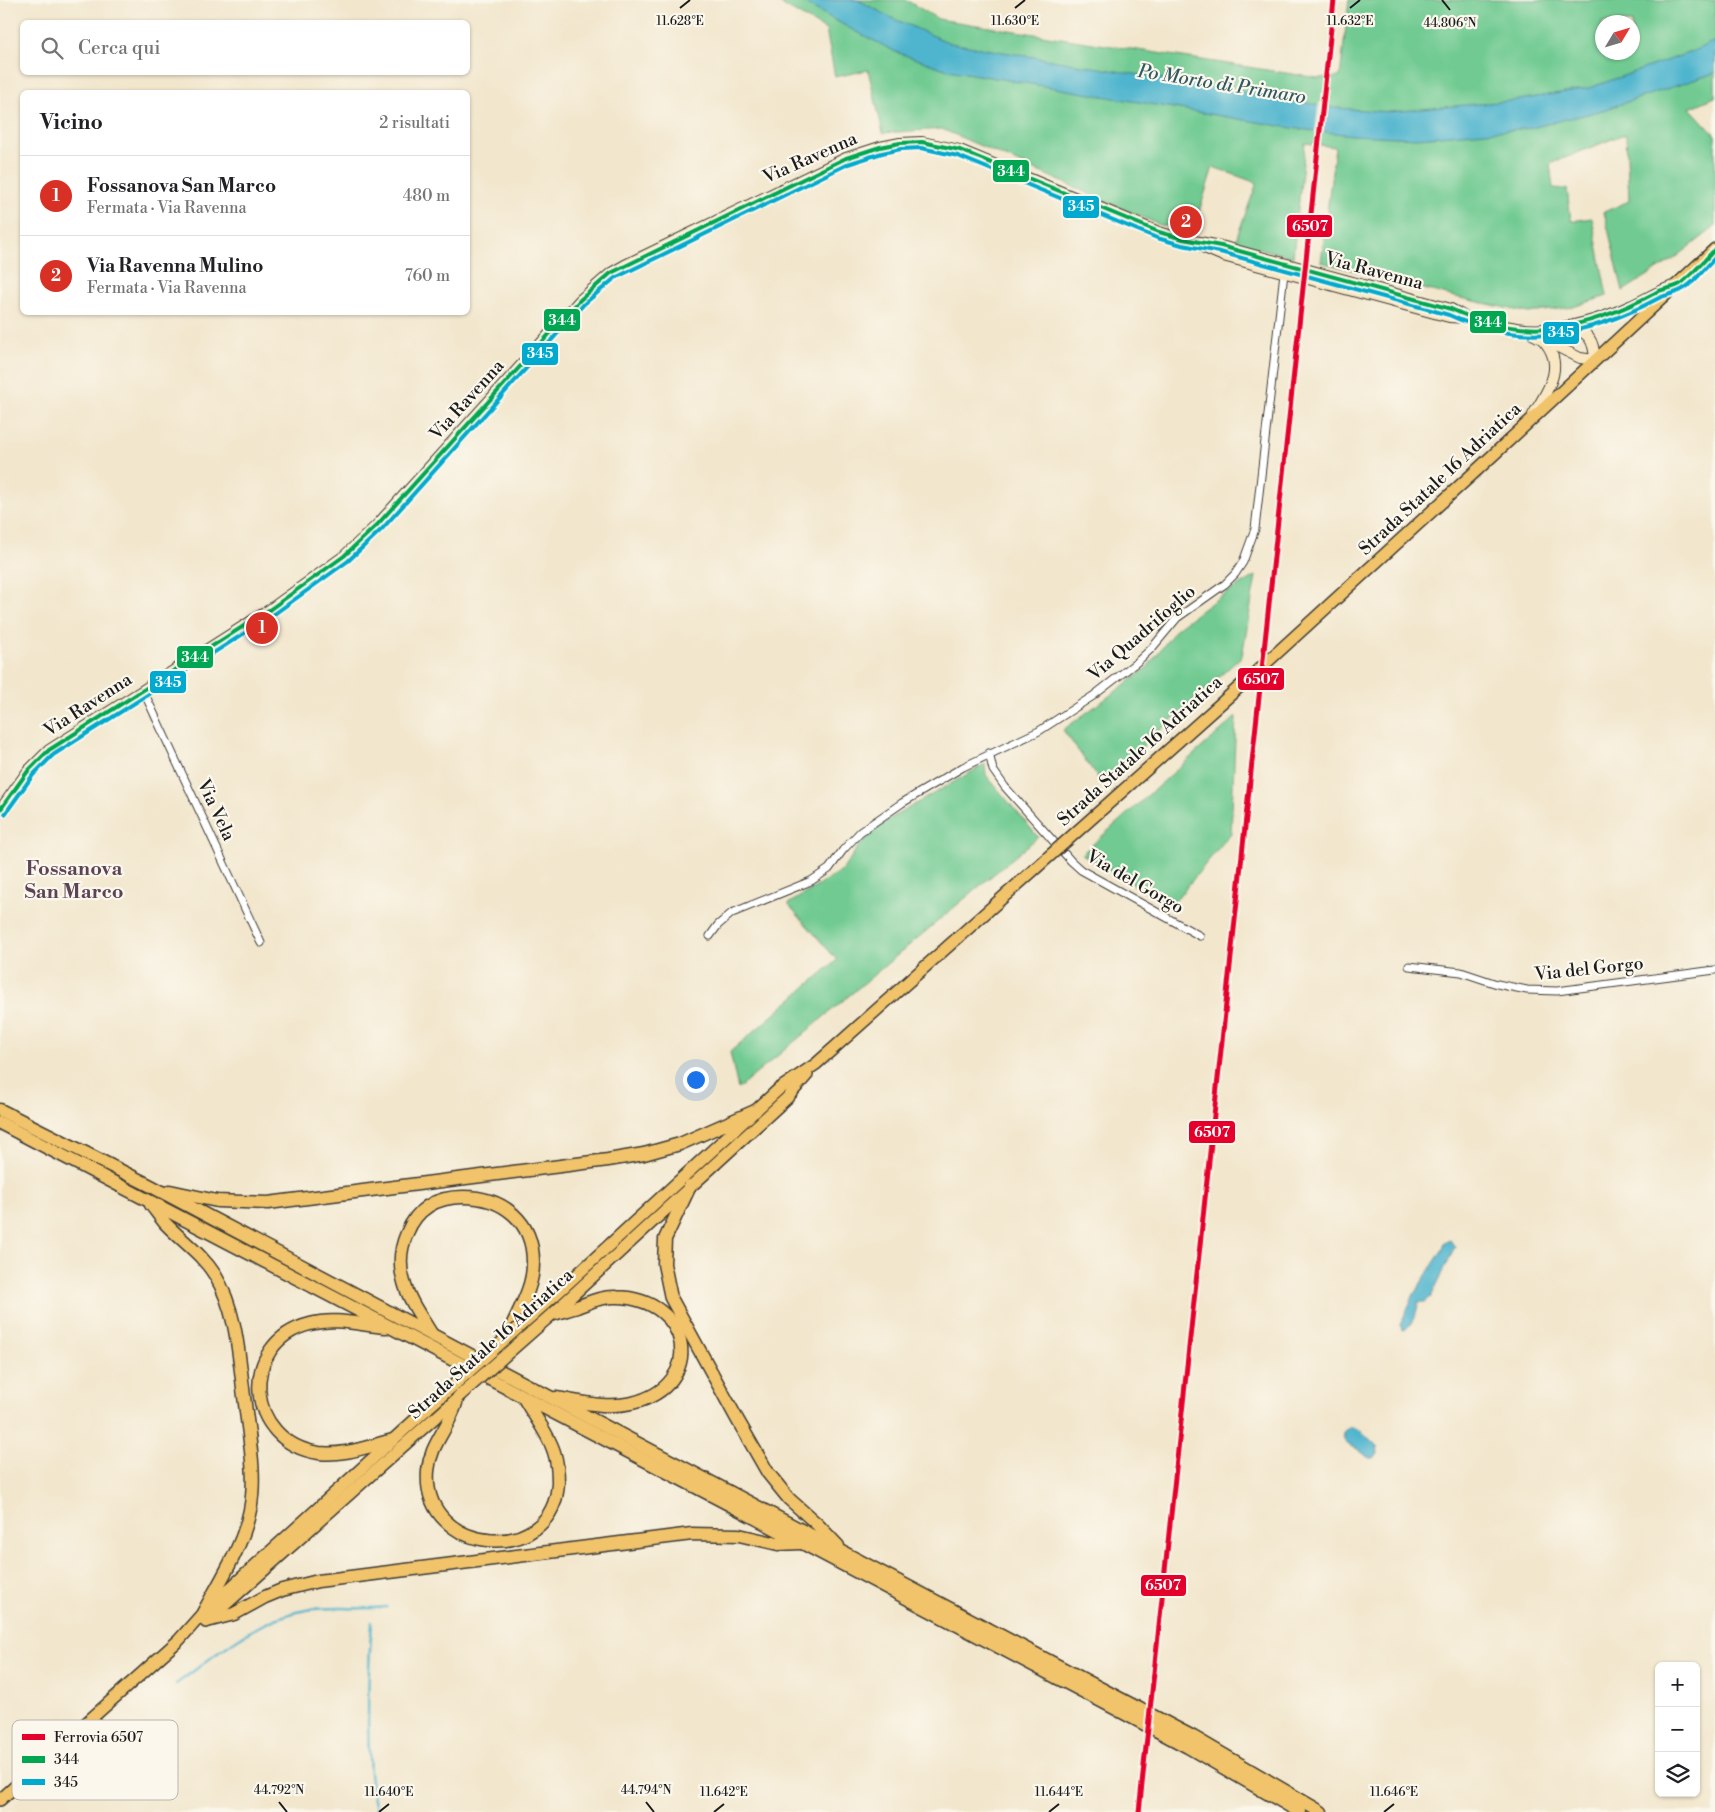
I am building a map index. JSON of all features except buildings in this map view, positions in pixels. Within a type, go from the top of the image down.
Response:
[{"type":"highway","points":[[0,1110],[149,1185],[845,1554],[1300,1812]]},
{"type":"highway","points":[[149,1185],[217,1201],[251,1203],[286,1201],[628,1157],[680,1144],[755,1111]]},
{"type":"highway","points":[[0,1123],[802,1543],[1193,1737],[1321,1812]]},
{"type":"highway","points":[[690,1186],[665,1239],[664,1264],[671,1298],[768,1473],[789,1499],[817,1524],[845,1554]]},
{"type":"highway","points":[[432,1335],[406,1291],[401,1264],[402,1247],[411,1224],[420,1212],[433,1202],[450,1198],[478,1198],[497,1202],[511,1212],[524,1228],[531,1243],[534,1262],[531,1280],[525,1300],[514,1319],[507,1338]]},
{"type":"highway","points":[[148,1201],[166,1224],[197,1251],[216,1276],[232,1316],[237,1339],[250,1451],[252,1495],[246,1527],[205,1617]]},
{"type":"highway","points":[[547,1396],[592,1405],[613,1406],[632,1403],[660,1391],[674,1376],[679,1367],[682,1350],[678,1333],[670,1318],[656,1307],[637,1299],[616,1297],[597,1299],[551,1315]]},
{"type":"highway","points":[[392,1327],[340,1321],[320,1322],[299,1327],[281,1338],[274,1345],[264,1363],[259,1380],[260,1401],[267,1420],[281,1436],[297,1446],[320,1453],[345,1453],[393,1440]]},
{"type":"highway","points":[[458,1397],[450,1419],[438,1438],[430,1459],[428,1480],[432,1502],[444,1520],[461,1532],[483,1541],[504,1541],[523,1535],[541,1524],[548,1516],[556,1498],[558,1476],[555,1453],[524,1398]]},
{"type":"highway","points":[[205,1617],[234,1614],[265,1597],[295,1586],[398,1570],[692,1534],[739,1535],[778,1544],[802,1543]]},
{"type":"main road","name":"Via Ravenna","points":[[0,810],[28,771],[49,750],[269,610],[353,548],[377,525],[580,300],[611,273],[846,158],[880,147],[900,143],[922,142],[941,145],[991,162],[1130,221],[1183,239],[1223,256],[1449,317],[1467,318],[1521,329],[1562,327],[1612,313],[1657,292],[1678,285]]},
{"type":"main road","name":"Via Ravenna","points":[[1183,239],[1221,246],[1451,310],[1467,318]]},
{"type":"main road","name":"Via Ravenna","points":[[1521,329],[1580,358],[1595,360],[1715,249]]},
{"type":"main road","name":"Via Ravenna","points":[[1562,327],[1585,333],[1594,346],[1595,360]]},
{"type":"main road","points":[[1530,420],[1548,390],[1554,372],[1552,353],[1541,338]]},
{"type":"main road","name":"Strada Statale 16 Adriatica","points":[[205,1617],[393,1440],[555,1295],[779,1089],[816,1064],[1255,673],[1595,360]]},
{"type":"main road","name":"Strada Statale 16 Adriatica","points":[[90,1720],[551,1315],[787,1098],[816,1064]]},
{"type":"main road","name":"Strada Statale 16 Adriatica","points":[[0,1800],[12,1789]]},
{"type":"street","name":"Via Quadrifoglio","points":[[710,936],[718,925],[732,912],[811,881],[829,869],[842,850],[860,832],[878,819],[963,766],[1040,731],[1093,696],[1137,662],[1152,648],[1177,618],[1225,584],[1235,574],[1243,562],[1254,529],[1284,273]]},
{"type":"street","name":"Via Vela","points":[[143,690],[261,943]]},
{"type":"street","name":"Via del Gorgo","points":[[989,754],[993,770],[1005,787],[1080,870],[1200,936]]},
{"type":"street","name":"Via del Gorgo","points":[[1409,966],[1461,972],[1497,984],[1535,991],[1558,991],[1715,970]]},
{"type":"green space","points":[[774,0],[906,0],[938,19],[1318,78],[1340,77],[1349,0],[1715,0],[1715,97],[1690,108],[1715,135],[1715,227],[1674,259],[1623,291],[1604,212],[1629,201],[1626,135],[1550,164],[1553,188],[1567,189],[1571,221],[1592,218],[1607,296],[1573,307],[1529,313],[1451,296],[1321,262],[1335,147],[1305,143],[1293,257],[1235,242],[1257,183],[1213,167],[1193,231],[1160,225],[942,129],[883,133],[868,70],[835,77],[826,30]]},
{"type":"green space","points":[[1256,576],[1242,656],[1102,783],[1063,730],[1146,669],[1177,628],[1218,598]]},
{"type":"green space","points":[[1236,717],[1231,833],[1172,905],[1124,880],[1082,854]]},
{"type":"green space","points":[[985,764],[986,775],[1038,837],[738,1089],[730,1052],[837,960],[788,904],[842,871],[858,847],[886,821]]},
{"type":"water","points":[[799,0],[858,0],[894,19],[950,43],[1337,108],[1390,112],[1519,100],[1589,88],[1691,52],[1715,41],[1715,73],[1603,110],[1531,128],[1418,138],[1352,135],[1298,129],[948,70],[896,52]]},
{"type":"water","points":[[1450,1240],[1455,1247],[1431,1297],[1425,1302],[1418,1302],[1413,1320],[1405,1330],[1402,1329],[1400,1325],[1414,1294],[1445,1243]]},
{"type":"water","points":[[1352,1427],[1360,1430],[1377,1446],[1378,1453],[1374,1458],[1368,1457],[1346,1443],[1344,1440],[1345,1432]]},
{"type":"pier","points":[[1319,103],[1326,104],[1323,134],[1315,133]]},
{"type":"waterway","points":[[176,1684],[221,1650],[270,1621],[306,1610],[387,1607]]},
{"type":"waterway","points":[[372,1622],[368,1683],[368,1720],[370,1777],[377,1812]]},
{"type":"rail line","name":"6507","points":[[1139,1812],[1334,0]]},
{"type":"transit line","name":"344","points":[[0,810],[28,771],[49,750],[269,610],[344,556],[377,525],[580,300],[611,273],[846,158],[900,143],[922,142],[960,150],[1159,232],[1183,239],[1221,246],[1451,309],[1478,320],[1529,329],[1554,328],[1604,316],[1658,291],[1674,287],[1694,272],[1715,249]]},
{"type":"transit line","name":"345","points":[[5,814],[33,775],[53,755],[273,615],[348,561],[382,529],[584,304],[615,278],[848,164],[901,149],[921,148],[958,156],[1157,238],[1220,252],[1449,315],[1476,326],[1529,335],[1555,334],[1580,329],[1606,322],[1631,312],[1684,288],[1694,281],[1715,258]]},
{"type":"place","name":"Via Ravenna Mulino","points":[[1186,222]]},
{"type":"place","name":"Fossanova San Marco","points":[[262,628]]},
{"type":"district","name":"Fossanova San Marco","points":[[74,880]]},
{"type":"water label","name":"Po Morto di Primaro","points":[[1222,84]]}]
